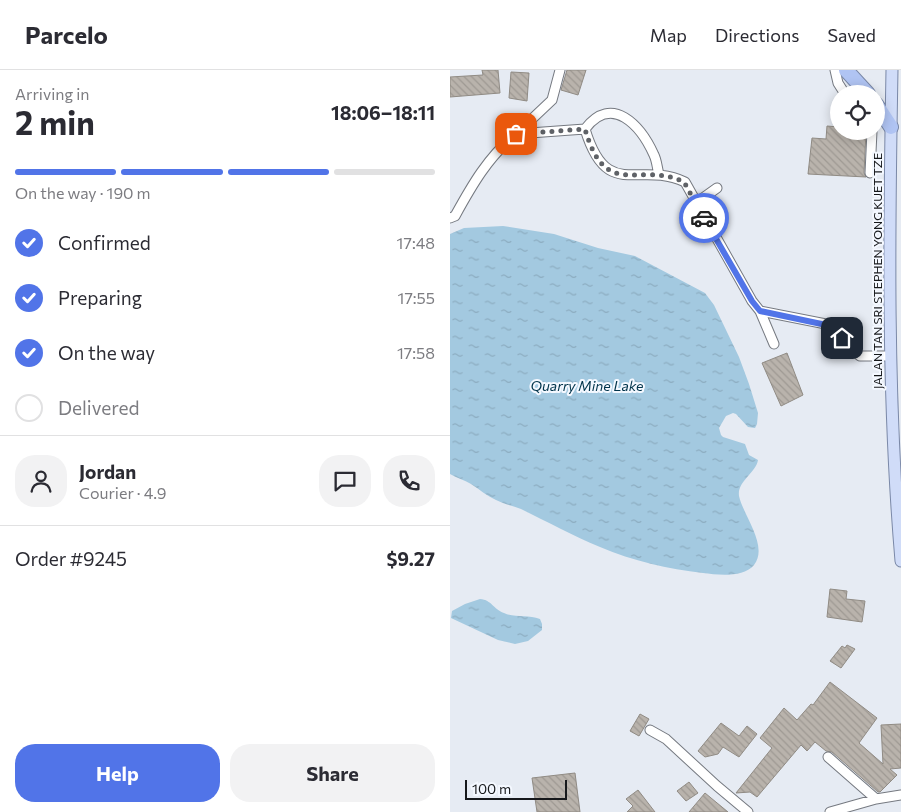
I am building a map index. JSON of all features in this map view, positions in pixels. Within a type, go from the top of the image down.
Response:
[{"type":"highway","points":[[846,70],[860,85]]},
{"type":"highway","points":[[885,118],[891,127]]},
{"type":"main road","name":"JALAN TAN SRI STEPHEN YONG KUET TZE","points":[[892,70],[889,274],[890,356],[901,561]]},
{"type":"street","points":[[450,218],[455,216],[476,178],[500,148],[552,100],[560,70]]},
{"type":"street","points":[[835,70],[839,85]]},
{"type":"street","points":[[516,134],[585,129],[592,120],[604,113],[615,114],[630,120],[645,139],[656,157],[658,174]]},
{"type":"street","points":[[585,129],[588,142],[600,163],[609,170],[619,174],[658,174],[684,182],[752,301],[760,311],[774,344]]},
{"type":"street","points":[[870,173],[872,140]]},
{"type":"street","points":[[696,203],[717,188]]},
{"type":"street","points":[[760,311],[831,326],[852,350],[860,356],[890,356]]},
{"type":"street","points":[[650,730],[666,738],[748,812]]},
{"type":"street","points":[[828,757],[876,799]]},
{"type":"street","points":[[830,812],[876,799],[901,795]]},
{"type":"water","name":"Quarry Mine Lake","points":[[503,226],[554,234],[598,248],[635,256],[705,293],[714,305],[739,357],[758,413],[755,428],[748,427],[733,413],[726,416],[719,428],[723,437],[745,444],[749,455],[758,460],[757,465],[744,481],[739,491],[741,504],[754,530],[759,549],[754,565],[749,569],[730,575],[709,574],[664,567],[625,556],[580,538],[521,509],[496,500],[471,484],[450,474],[450,234],[464,228]]},
{"type":"water","points":[[480,599],[487,601],[500,611],[508,614],[540,619],[542,630],[528,641],[515,644],[498,640],[451,618],[452,611]]},
{"type":"building","points":[[482,70],[498,70],[500,93],[450,97],[450,77],[483,75]]},
{"type":"building","points":[[567,70],[586,70],[578,95],[561,90]]},
{"type":"building","points":[[511,72],[529,73],[527,101],[509,98]]},
{"type":"building","points":[[827,126],[830,126],[830,140],[866,140],[864,173],[866,177],[808,174],[812,138],[826,139]]},
{"type":"building","points":[[787,353],[803,395],[781,406],[762,363]]},
{"type":"building","points":[[830,589],[847,591],[846,599],[865,601],[862,622],[827,617]]},
{"type":"building","points":[[847,645],[855,649],[841,668],[830,661],[842,646],[845,648]]},
{"type":"building","points":[[830,682],[877,718],[859,743],[883,764],[881,725],[901,724],[901,768],[890,769],[897,775],[878,792],[832,752],[826,751],[815,742],[807,751],[801,745],[757,797],[750,792],[736,793],[772,748],[760,738],[784,708],[797,720],[811,704],[813,705]]},
{"type":"building","points":[[640,714],[649,719],[639,736],[630,731]]},
{"type":"building","points":[[721,723],[739,736],[747,726],[757,734],[739,757],[723,747],[718,754],[705,757],[698,751]]},
{"type":"building","points":[[575,773],[580,812],[537,812],[532,778]]},
{"type":"building","points":[[689,782],[698,793],[686,801],[677,791]]},
{"type":"building","points":[[638,790],[655,812],[627,812],[633,806],[626,799]]},
{"type":"building","points":[[705,793],[728,812],[689,812]]},
{"type":"way so far","points":[[516,134],[585,129],[588,142],[600,163],[609,170],[619,174],[639,176],[658,174],[679,179],[684,182],[704,218]]},
{"type":"route","points":[[704,218],[752,301],[760,311],[796,317],[831,326],[842,338]]}]
